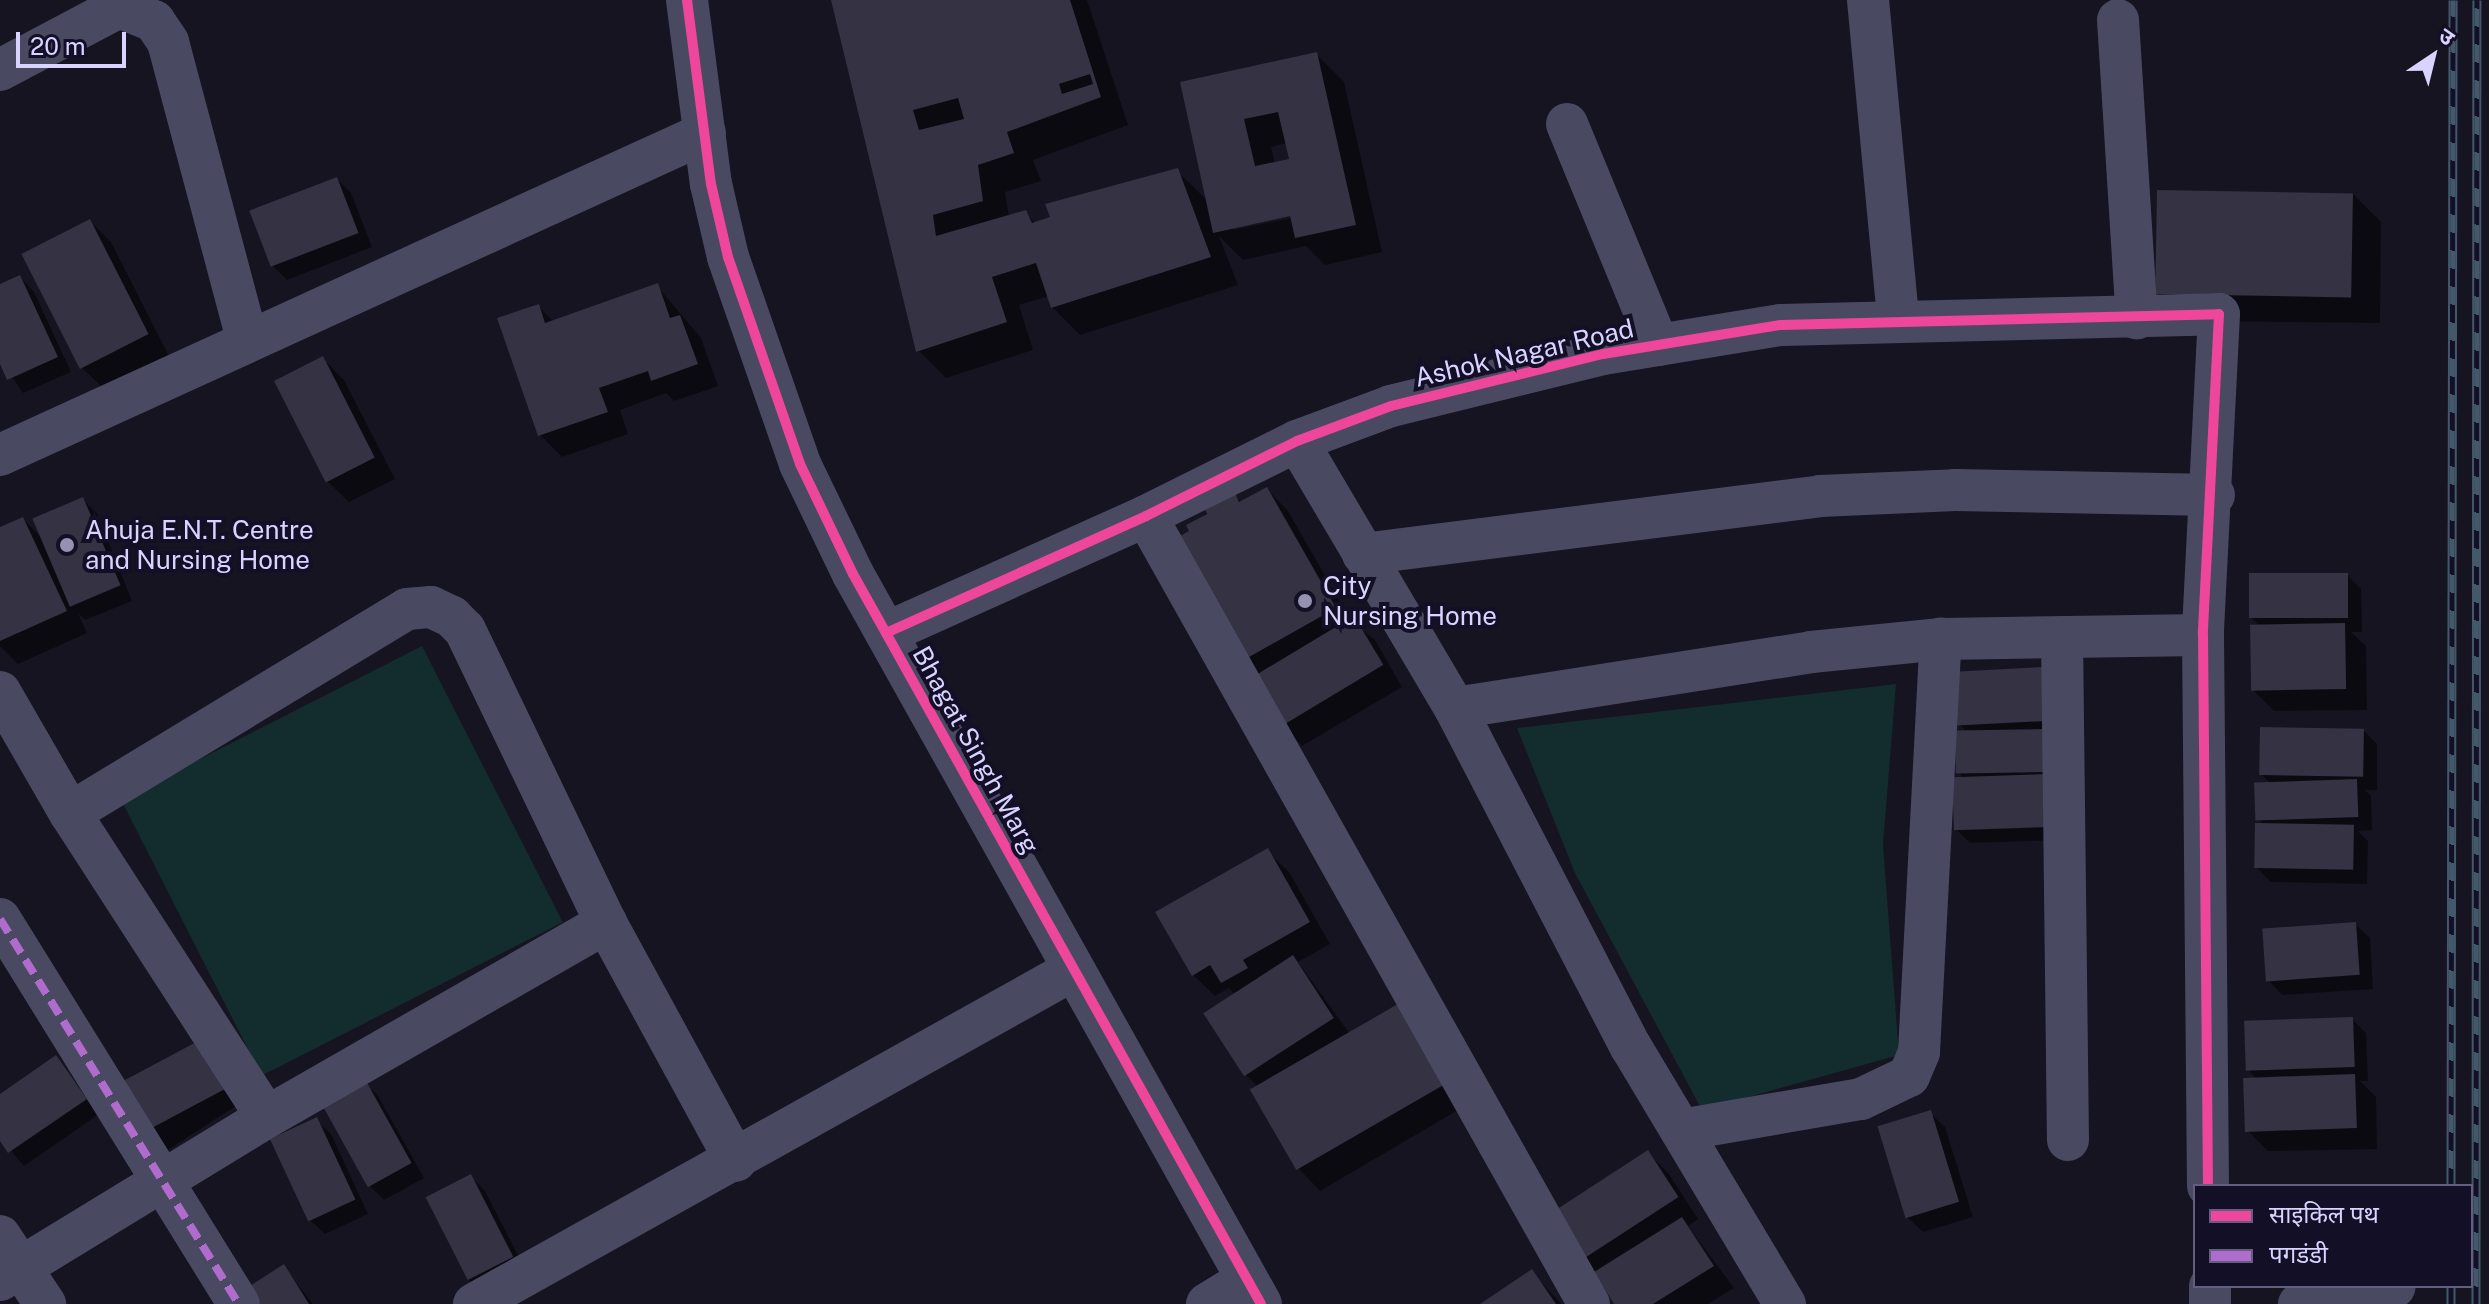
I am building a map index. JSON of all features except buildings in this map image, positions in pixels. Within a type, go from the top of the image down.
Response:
[{"type":"street","name":"Bhagat Singh Marg","points":[[687,0],[705,133],[728,257],[765,375],[800,464],[886,633],[1253,1292]]},
{"type":"street","points":[[1868,0],[1898,318]]},
{"type":"street","points":[[0,70],[119,7],[154,21],[168,42],[248,342]]},
{"type":"street","points":[[2118,20],[2137,318]]},
{"type":"street","points":[[1567,124],[1658,345]]},
{"type":"street","points":[[0,455],[705,133]]},
{"type":"street","name":"Ashok Nagar Road","points":[[886,633],[1146,516],[1297,441],[1391,406],[1658,345],[1781,325],[1898,318],[2137,318],[2219,314],[2214,495]]},
{"type":"street","points":[[1297,441],[1455,708],[1631,1047],[1785,1304]]},
{"type":"street","points":[[1363,554],[1820,496],[1955,490],[2214,495],[2203,635],[2208,1184]]},
{"type":"street","points":[[1146,516],[1589,1304]]},
{"type":"street","points":[[70,813],[407,609],[431,607],[465,630],[606,923],[736,1161]]},
{"type":"street","points":[[1455,708],[1797,654],[1941,639],[2203,635]]},
{"type":"street","points":[[2062,637],[2068,1140]]},
{"type":"street","points":[[1681,1130],[1861,1099],[1909,1076],[1919,1052],[1941,639]]},
{"type":"street","points":[[0,692],[70,813],[267,1117]]},
{"type":"street","points":[[0,919],[239,1304]]},
{"type":"street","points":[[45,1304],[7,1261],[162,1181],[267,1117],[606,923]]},
{"type":"street","points":[[474,1304],[736,1161],[1073,970]]},
{"type":"street","points":[[2299,1304],[2388,1288]]},
{"type":"street","points":[[1207,1304],[1253,1292]]},
{"type":"green space","points":[[422,646],[563,922],[262,1076],[121,799]]},
{"type":"green space","points":[[1896,684],[1883,845],[1899,1055],[1702,1110],[1575,873],[1517,728]]},
{"type":"railway","points":[[2451,1184],[2453,0]]},
{"type":"railway","points":[[2476,1304],[2477,0]]},
{"type":"railway","points":[[2451,1288],[2451,1304]]},
{"type":"marked path","points":[[0,919],[239,1304]]},
{"type":"cycle path","points":[[687,0],[711,184],[728,257],[800,464],[853,574],[1261,1304]]},
{"type":"cycle path","points":[[886,633],[1146,516],[1297,441],[1391,406],[1603,354],[1781,325],[2219,314],[2203,635],[2208,1184]]},
{"type":"place","name":"Ahuja E.N.T. Centre and Nursing Home","points":[[67,545]]},
{"type":"place","name":"City Nursing Home","points":[[1305,601]]}]
